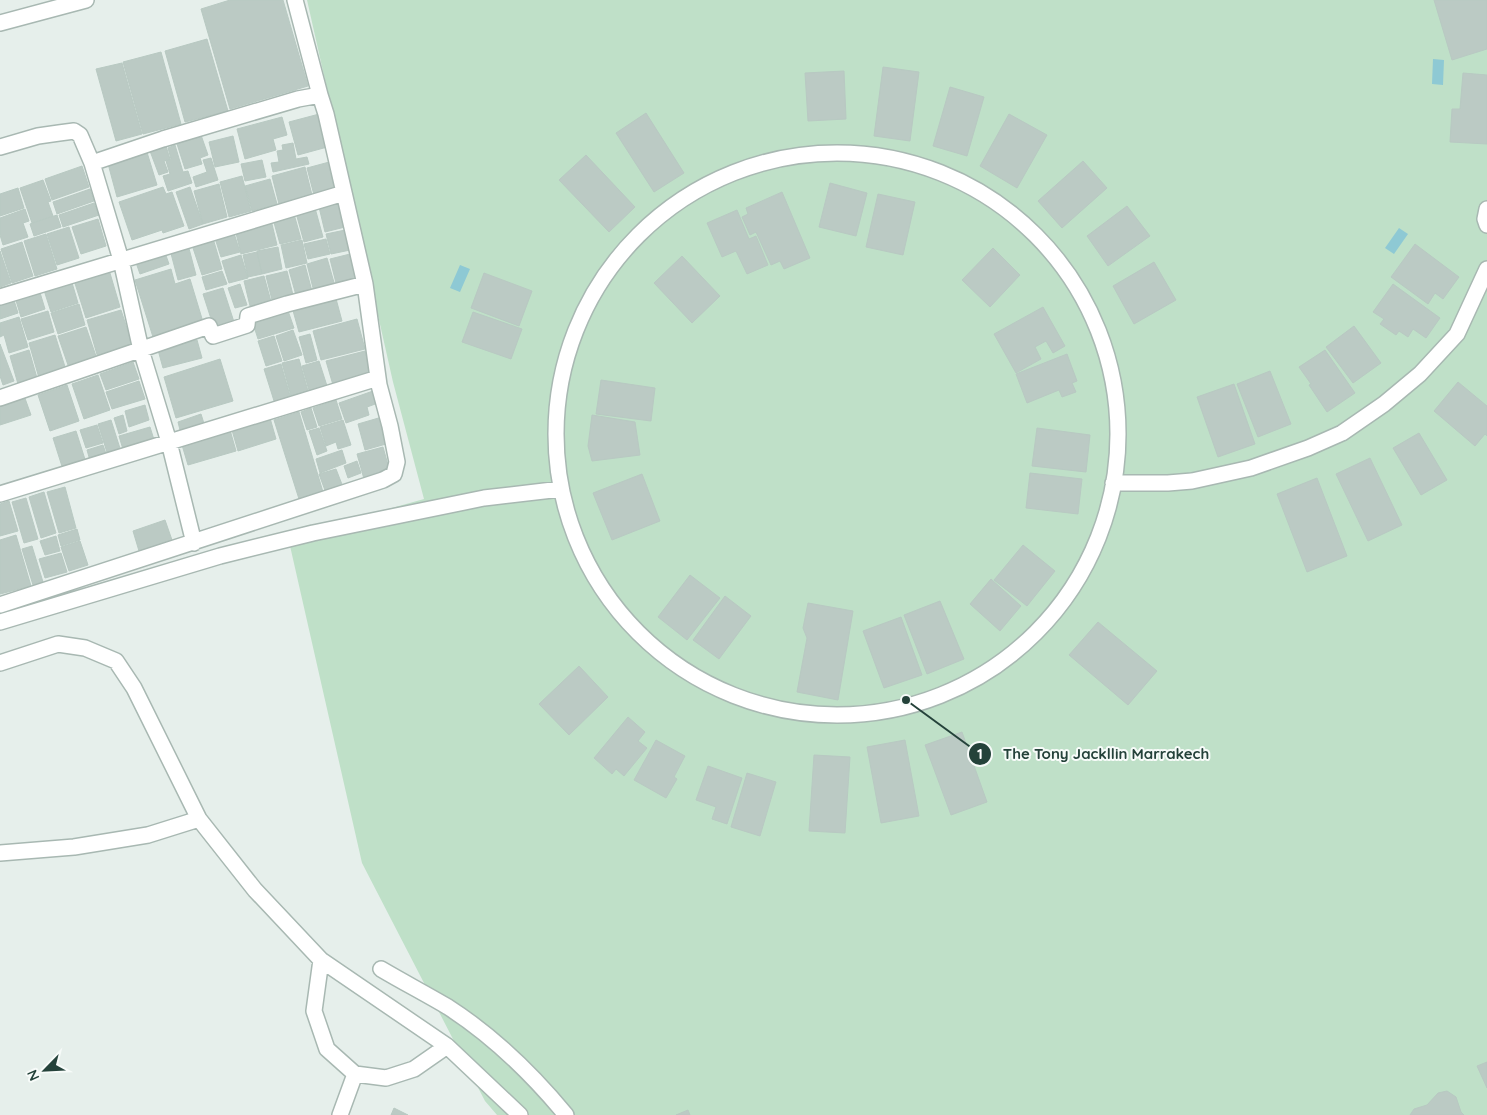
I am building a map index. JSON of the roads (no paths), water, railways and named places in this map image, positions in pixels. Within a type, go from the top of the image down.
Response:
[{"type":"street","points":[[0,23],[86,0]]},
{"type":"street","points":[[0,605],[194,543],[382,480],[394,474],[397,462],[378,378],[365,284],[326,114],[295,0]]},
{"type":"street","points":[[92,163],[163,139],[320,95]]},
{"type":"street","points":[[0,148],[38,136],[74,132],[80,135],[92,163],[121,260],[141,350],[169,442],[194,543]]},
{"type":"street","points":[[820,153],[854,153],[896,159],[938,171],[976,190],[1012,214],[1043,244],[1070,277],[1091,315],[1106,355],[1115,397],[1118,440],[1113,483],[1106,513],[1099,535],[1083,571],[1062,604],[1025,644],[975,680],[947,694],[887,712],[849,716],[794,713],[734,696],[706,683],[679,667],[655,648],[622,615],[595,577],[575,534],[562,489],[556,447],[557,403],[565,361],[579,321],[599,283],[625,248],[655,218],[690,193],[728,174],[769,160],[820,153]]},
{"type":"street","points":[[0,297],[344,193]]},
{"type":"street","points":[[1487,209],[1485,219],[1487,225]]},
{"type":"street","points":[[1113,483],[1168,483],[1243,470],[1281,459],[1342,432],[1384,404],[1420,374],[1457,334],[1487,269]]},
{"type":"street","points":[[0,398],[209,326],[213,336],[246,325],[248,316],[365,284]]},
{"type":"street","points":[[0,494],[378,378]]},
{"type":"street","points":[[0,622],[220,556],[313,532],[484,498],[562,489]]},
{"type":"street","points":[[0,663],[58,644],[85,648],[116,661],[134,688],[199,819],[255,890],[321,960],[447,1046],[520,1115]]},
{"type":"street","points":[[0,852],[74,847],[148,835],[199,819]]},
{"type":"street","points":[[321,960],[314,1011],[327,1049],[355,1074],[386,1078],[414,1069],[447,1046]]},
{"type":"street","points":[[381,969],[448,1008],[500,1046],[547,1092],[566,1115]]},
{"type":"street","points":[[340,1115],[355,1074]]},
{"type":"water","points":[[1433,59],[1444,60],[1443,85],[1432,84]]},
{"type":"water","points":[[1399,228],[1408,234],[1394,254],[1385,248]]},
{"type":"water","points":[[460,265],[470,269],[460,292],[450,288]]},
{"type":"place","name":"The Tony Jackllin Marrakech","points":[[906,700]]}]
